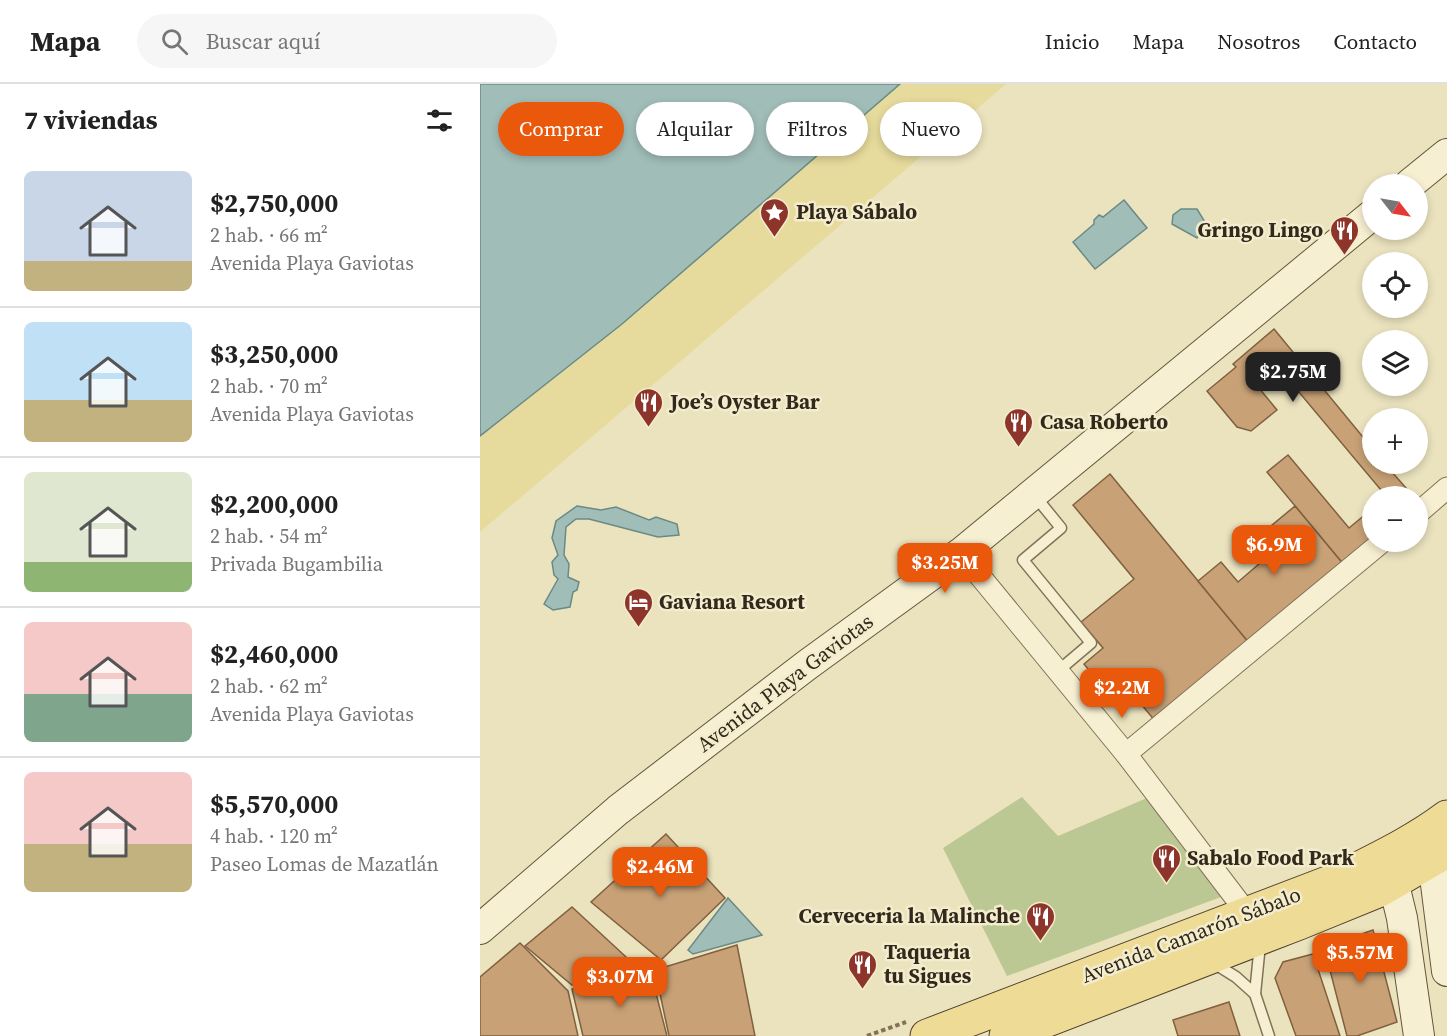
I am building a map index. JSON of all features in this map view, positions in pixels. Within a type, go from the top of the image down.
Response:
[{"type":"main road","name":"Avenida Camarón Sábalo","points":[[1006,1036],[1206,959],[1254,926],[1338,879],[1390,869],[1439,840]]},
{"type":"main road","name":"Avenida Camarón Sábalo","points":[[927,1036],[1254,926]]},
{"type":"street","points":[[1422,174],[1447,154]]},
{"type":"street","name":"Avenida Playa Gaviotas","points":[[480,929],[618,810],[807,665],[961,553],[1362,223]]},
{"type":"street","points":[[1428,504],[1447,488]]},
{"type":"street","points":[[1126,754],[1371,552]]},
{"type":"street","points":[[961,553],[1126,754],[1254,926]]},
{"type":"street","points":[[1439,840],[1447,971]]},
{"type":"street","points":[[1390,869],[1402,918],[1419,1036]]},
{"type":"lane","points":[[1033,494],[1061,528],[1023,560],[1091,643],[1058,671]]},
{"type":"lane","points":[[1254,926],[1255,994],[1269,1036]]},
{"type":"lane","points":[[1206,959],[1236,978],[1255,994]]},
{"type":"green space","points":[[1022,797],[1058,836],[1147,798],[1221,897],[1007,976],[943,848]]},
{"type":"sand","name":"Playa Sábalo","points":[[900,84],[1006,84],[982,104],[982,102],[880,102],[880,156],[921,156],[480,532],[480,436],[622,324],[817,156],[868,156],[868,112]]},
{"type":"water","points":[[480,84],[900,84],[868,112],[868,102],[766,102],[766,156],[817,156],[622,324],[480,436]]},
{"type":"water","points":[[1124,200],[1147,228],[1095,269],[1073,242],[1094,224],[1094,220],[1099,215],[1103,217]]},
{"type":"water","points":[[1181,209],[1197,209],[1205,222],[1197,238],[1172,224],[1173,215]]},
{"type":"water","points":[[577,506],[601,510],[616,507],[649,520],[656,517],[677,524],[679,535],[658,537],[589,519],[576,519],[566,527],[564,555],[569,564],[568,577],[579,582],[577,590],[573,592],[570,607],[553,610],[544,604],[558,579],[554,575],[552,562],[558,555],[552,538],[556,521]]},
{"type":"water","points":[[728,898],[762,935],[693,954],[688,950]]},
{"type":"building","points":[[1274,329],[1362,436],[1362,467],[1288,379],[1277,389],[1269,380],[1259,388],[1277,410],[1251,431],[1237,427],[1207,391],[1236,367],[1233,364]]},
{"type":"building","points":[[1288,455],[1349,528],[1362,517],[1362,551],[1344,565],[1267,472]]},
{"type":"building","points":[[1110,474],[1250,644],[1156,722],[1125,685],[1111,697],[1084,664],[1103,648],[1081,622],[1134,579],[1073,505]]},
{"type":"building","points":[[1368,474],[1394,474],[1404,486],[1378,486]]},
{"type":"building","points":[[1295,506],[1344,565],[1250,644],[1198,581],[1221,562],[1238,582],[1267,557],[1253,541]]},
{"type":"building","points":[[666,834],[725,898],[661,960],[591,902]]},
{"type":"building","points":[[572,907],[638,968],[624,971],[614,968],[604,976],[594,973],[572,985],[525,946]]},
{"type":"building","points":[[1373,930],[1397,1022],[1357,1036],[1347,1036],[1324,947]]},
{"type":"building","points":[[520,943],[568,991],[578,1036],[480,1036],[480,977]]},
{"type":"building","points":[[737,945],[755,1036],[669,1036],[655,970]]},
{"type":"building","points":[[1313,954],[1340,1036],[1296,1036],[1275,978],[1283,962]]},
{"type":"building","points":[[650,970],[667,1036],[583,1036],[572,989]]},
{"type":"building","points":[[1229,1002],[1240,1036],[1178,1036],[1173,1020]]},
{"type":"place","name":"Playa Sábalo","points":[[775,238]]},
{"type":"place","name":"Gringo Lingo","points":[[1344,256]]},
{"type":"place","name":"Joe’s Oyster Bar","points":[[649,428]]},
{"type":"place","name":"Casa Roberto","points":[[1019,448]]},
{"type":"place","name":"Gaviana Resort","points":[[638,628]]},
{"type":"place","name":"Sabalo Food Park","points":[[1166,884]]},
{"type":"place","name":"Cerveceria la Malinche","points":[[1041,942]]},
{"type":"place","name":"Taqueria tu Sigues","points":[[863,990]]}]
